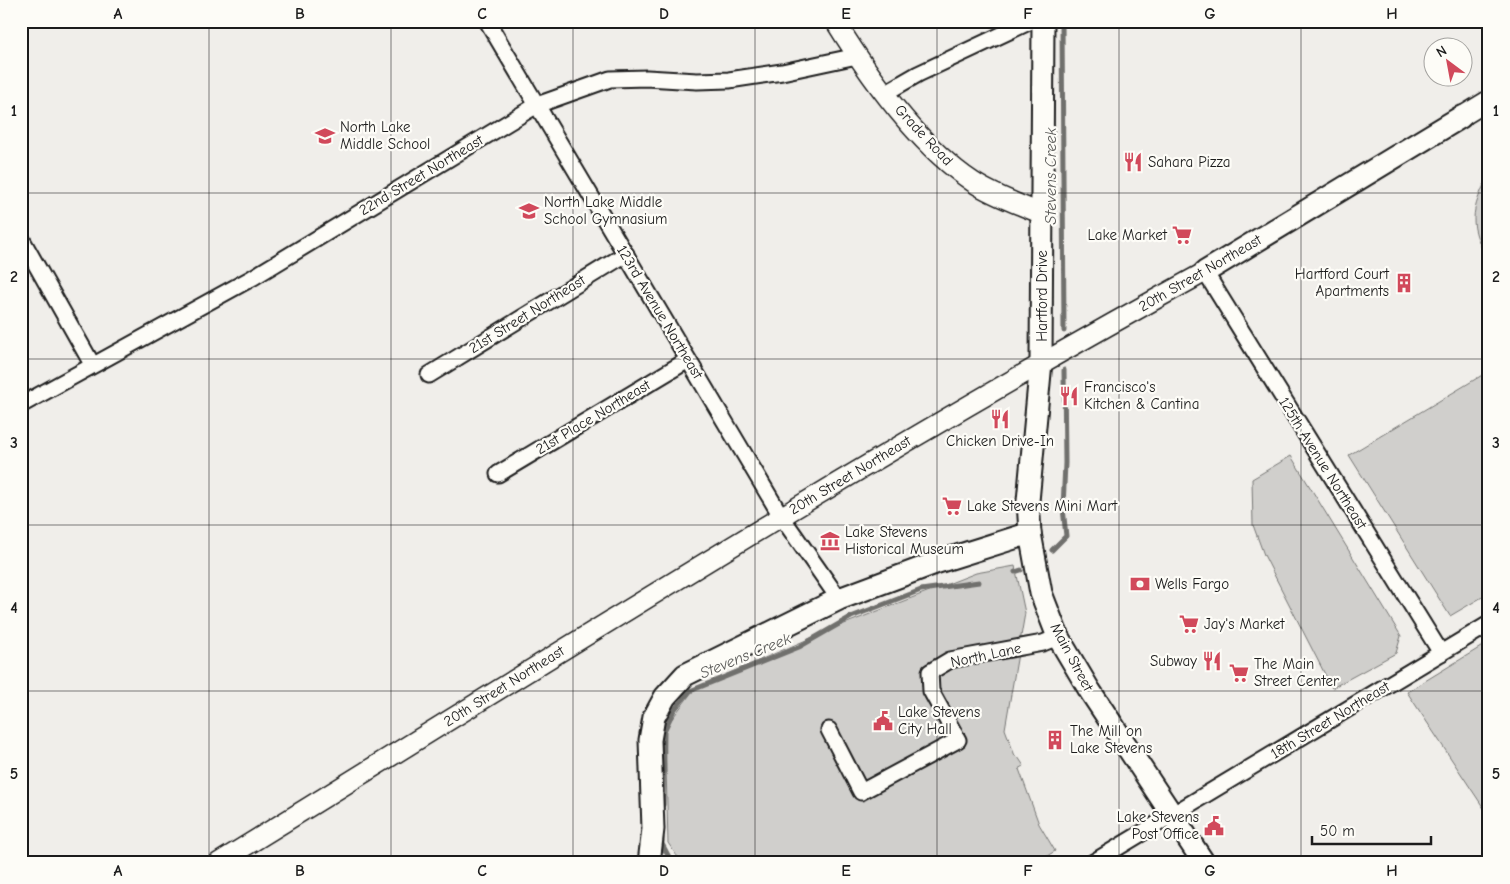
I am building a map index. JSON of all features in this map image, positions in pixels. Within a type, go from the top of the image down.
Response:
[{"type":"main road","name":"Hartford Drive","points":[[1043,21],[1042,214],[1046,359]]},
{"type":"main road","name":"20th Street Northeast","points":[[1205,272],[1461,117]]},
{"type":"main road","name":"Main Street","points":[[1046,359],[1028,501],[1030,533],[1041,593],[1058,637],[1090,691],[1204,863]]},
{"type":"main road","points":[[649,863],[653,829],[650,740],[654,717],[665,697],[685,675],[839,599],[938,562],[991,548],[1030,533]]},
{"type":"street","name":"123rd Avenue Northeast","points":[[487,21],[781,516],[839,599]]},
{"type":"street","name":"Grade Road","points":[[835,21],[857,56],[885,93],[950,164],[974,182],[1003,198],[1042,214]]},
{"type":"street","points":[[885,93],[918,74],[1031,21]]},
{"type":"street","name":"22nd Street Northeast","points":[[21,405],[92,364],[252,278],[537,104],[610,79],[729,80],[782,72],[857,56]]},
{"type":"street","name":"20th Street Northeast","points":[[1461,117],[1489,100]]},
{"type":"street","points":[[21,238],[92,364]]},
{"type":"street","name":"21st Street Northeast","points":[[429,375],[626,254]]},
{"type":"street","name":"20th Street Northeast","points":[[218,863],[781,516],[1072,344],[1205,272]]},
{"type":"street","name":"125th Avenue Northeast","points":[[1205,272],[1441,653]]},
{"type":"street","name":"21st Place Northeast","points":[[498,474],[688,360]]},
{"type":"street","name":"18th Street Northeast","points":[[1092,863],[1489,624]]},
{"type":"street","name":"North Lane","points":[[829,730],[861,792],[958,740],[931,691],[930,672],[950,660],[1043,643],[1058,637]]},
{"type":"shaded area","points":[[1489,175],[1489,261],[1477,238],[1474,218],[1478,199]]},
{"type":"shaded area","points":[[1489,371],[1489,593],[1450,616],[1349,455]]},
{"type":"shaded area","points":[[1291,456],[1401,636],[1396,653],[1332,688],[1264,555],[1253,525],[1252,479]]},
{"type":"shaded area","points":[[1015,566],[1025,613],[1005,729],[1015,756],[1018,757],[1024,766],[1019,769],[1039,824],[1055,851],[1036,863],[682,863],[668,843],[665,728],[695,688],[834,628],[976,573]]},
{"type":"shaded area","points":[[1489,642],[1489,816],[1407,692]]},
{"type":"waterway","name":"Stevens Creek","points":[[1062,21],[1064,331]]},
{"type":"waterway","name":"Stevens Creek","points":[[1052,550],[1066,536],[1063,508],[1065,463],[1064,370]]},
{"type":"waterway","name":"Stevens Creek","points":[[1015,572],[1021,570]]},
{"type":"waterway","name":"Stevens Creek","points":[[663,805],[664,731],[674,710],[690,691],[799,647],[851,617],[921,590],[979,582]]},
{"type":"waterway","name":"Stevens Creek","points":[[662,838],[662,844],[672,863]]},
{"type":"place","name":"North Lake Middle School","points":[[325,136]]},
{"type":"place","name":"Sahara Pizza","points":[[1133,162]]},
{"type":"place","name":"North Lake Middle School Gymnasium","points":[[529,211]]},
{"type":"place","name":"Lake Market","points":[[1182,235]]},
{"type":"place","name":"Hartford Court Apartments","points":[[1404,283]]},
{"type":"place","name":"Francisco's Kitchen & Cantina","points":[[1069,396]]},
{"type":"place","name":"Chicken Drive-In","points":[[1000,419]]},
{"type":"place","name":"Lake Stevens Mini Mart","points":[[952,506]]},
{"type":"place","name":"Lake Stevens Historical Museum","points":[[830,541]]},
{"type":"place","name":"Wells Fargo","points":[[1140,584]]},
{"type":"place","name":"Jay's Market","points":[[1189,624]]},
{"type":"place","name":"Subway","points":[[1212,661]]},
{"type":"place","name":"The Main Street Center","points":[[1239,673]]},
{"type":"place","name":"Lake Stevens City Hall","points":[[883,721]]},
{"type":"place","name":"The Mill on Lake Stevens","points":[[1055,740]]},
{"type":"place","name":"Lake Stevens Post Office","points":[[1214,826]]}]
